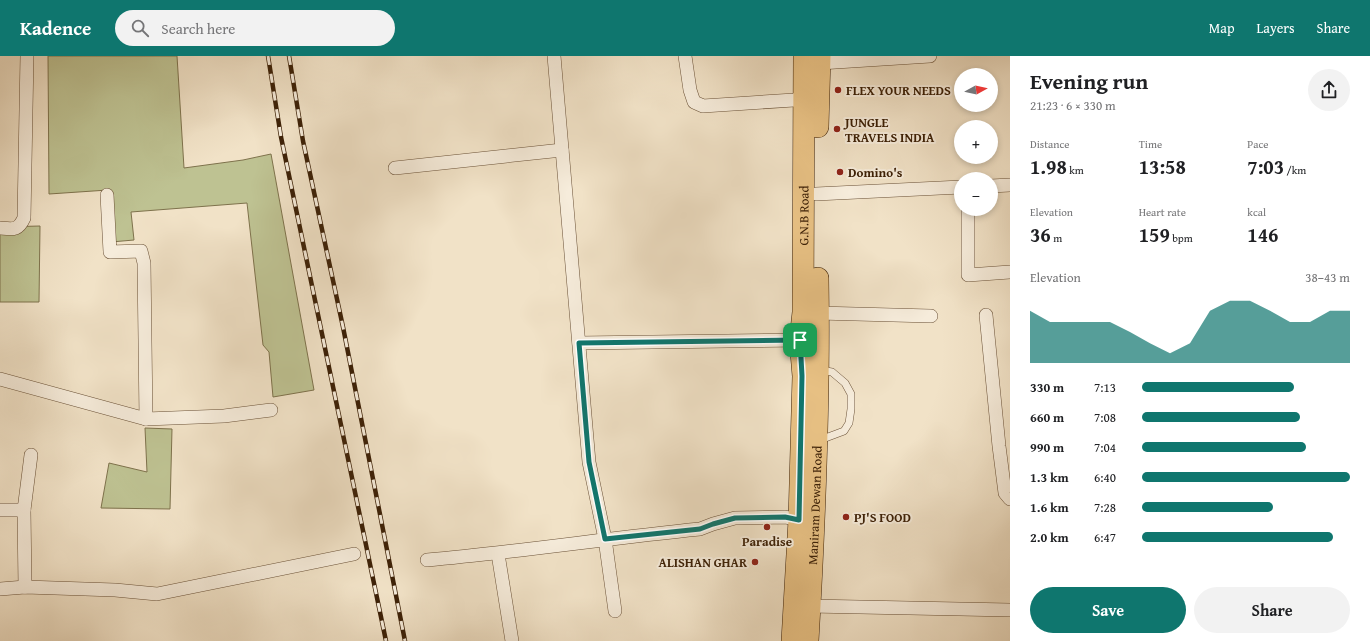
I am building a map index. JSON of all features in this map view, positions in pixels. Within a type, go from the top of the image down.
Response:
[{"type":"main road","name":"G.N.B Road","points":[[810,373],[800,340],[803,312],[804,97],[815,58]]},
{"type":"main road","name":"G.N.B Road","points":[[810,373],[818,313],[815,58]]},
{"type":"main road","name":"Maniram Dewan Road","points":[[808,641],[815,518],[816,441],[810,373]]},
{"type":"main road","name":"Maniram Dewan Road","points":[[792,641],[810,373]]},
{"type":"street","points":[[0,228],[14,229],[20,226],[24,218],[27,56]]},
{"type":"street","points":[[554,56],[589,462],[605,539],[615,611]]},
{"type":"street","points":[[685,56],[690,90],[694,102],[703,106],[794,100],[804,97]]},
{"type":"street","points":[[815,58],[930,56]]},
{"type":"street","points":[[395,168],[562,150]]},
{"type":"street","points":[[998,186],[1010,185]]},
{"type":"street","points":[[816,194],[954,187]]},
{"type":"street","points":[[107,194],[110,252],[141,251],[144,263],[146,419]]},
{"type":"street","points":[[968,216],[968,275],[1010,272]]},
{"type":"street","points":[[818,313],[931,316]]},
{"type":"street","points":[[986,315],[1005,493],[1010,498]]},
{"type":"street","points":[[579,343],[800,340]]},
{"type":"street","points":[[0,379],[146,419],[224,416],[271,410]]},
{"type":"street","points":[[25,587],[24,510],[31,455]]},
{"type":"street","points":[[0,510],[24,510]]},
{"type":"street","points":[[427,560],[498,554],[605,539],[700,529],[735,518],[785,517],[799,520]]},
{"type":"street","points":[[0,589],[25,587],[115,590],[157,594],[354,554]]},
{"type":"street","points":[[498,554],[512,641]]},
{"type":"street","points":[[810,606],[1010,610]]},
{"type":"lane","points":[[810,373],[832,372],[845,383],[851,394],[849,423],[844,431],[816,441]]},
{"type":"green space","points":[[48,56],[177,56],[184,168],[243,160],[271,154],[314,390],[273,397],[269,352],[263,345],[247,203],[131,212],[134,240],[111,242],[108,190],[49,194]]},
{"type":"green space","points":[[40,226],[39,302],[0,302],[0,227]]},
{"type":"green space","points":[[145,428],[172,429],[170,509],[101,508],[109,463],[147,472]]},
{"type":"railway","points":[[268,56],[281,137],[386,641]]},
{"type":"railway","points":[[289,56],[303,141],[343,327],[405,641]]},
{"type":"place","name":"FLEX YOUR NEEDS","points":[[838,90]]},
{"type":"place","name":"JUNGLE TRAVELS INDIA","points":[[837,129]]},
{"type":"place","name":"Domino's","points":[[840,172]]},
{"type":"place","name":"PJ'S FOOD","points":[[846,517]]},
{"type":"place","name":"Paradise","points":[[767,527]]},
{"type":"place","name":"ALISHAN GHAR","points":[[755,562]]},
{"type":"route","points":[[800,340],[802,376],[799,520],[785,517],[735,518],[700,529],[605,539],[589,462],[579,343],[800,340]]}]
